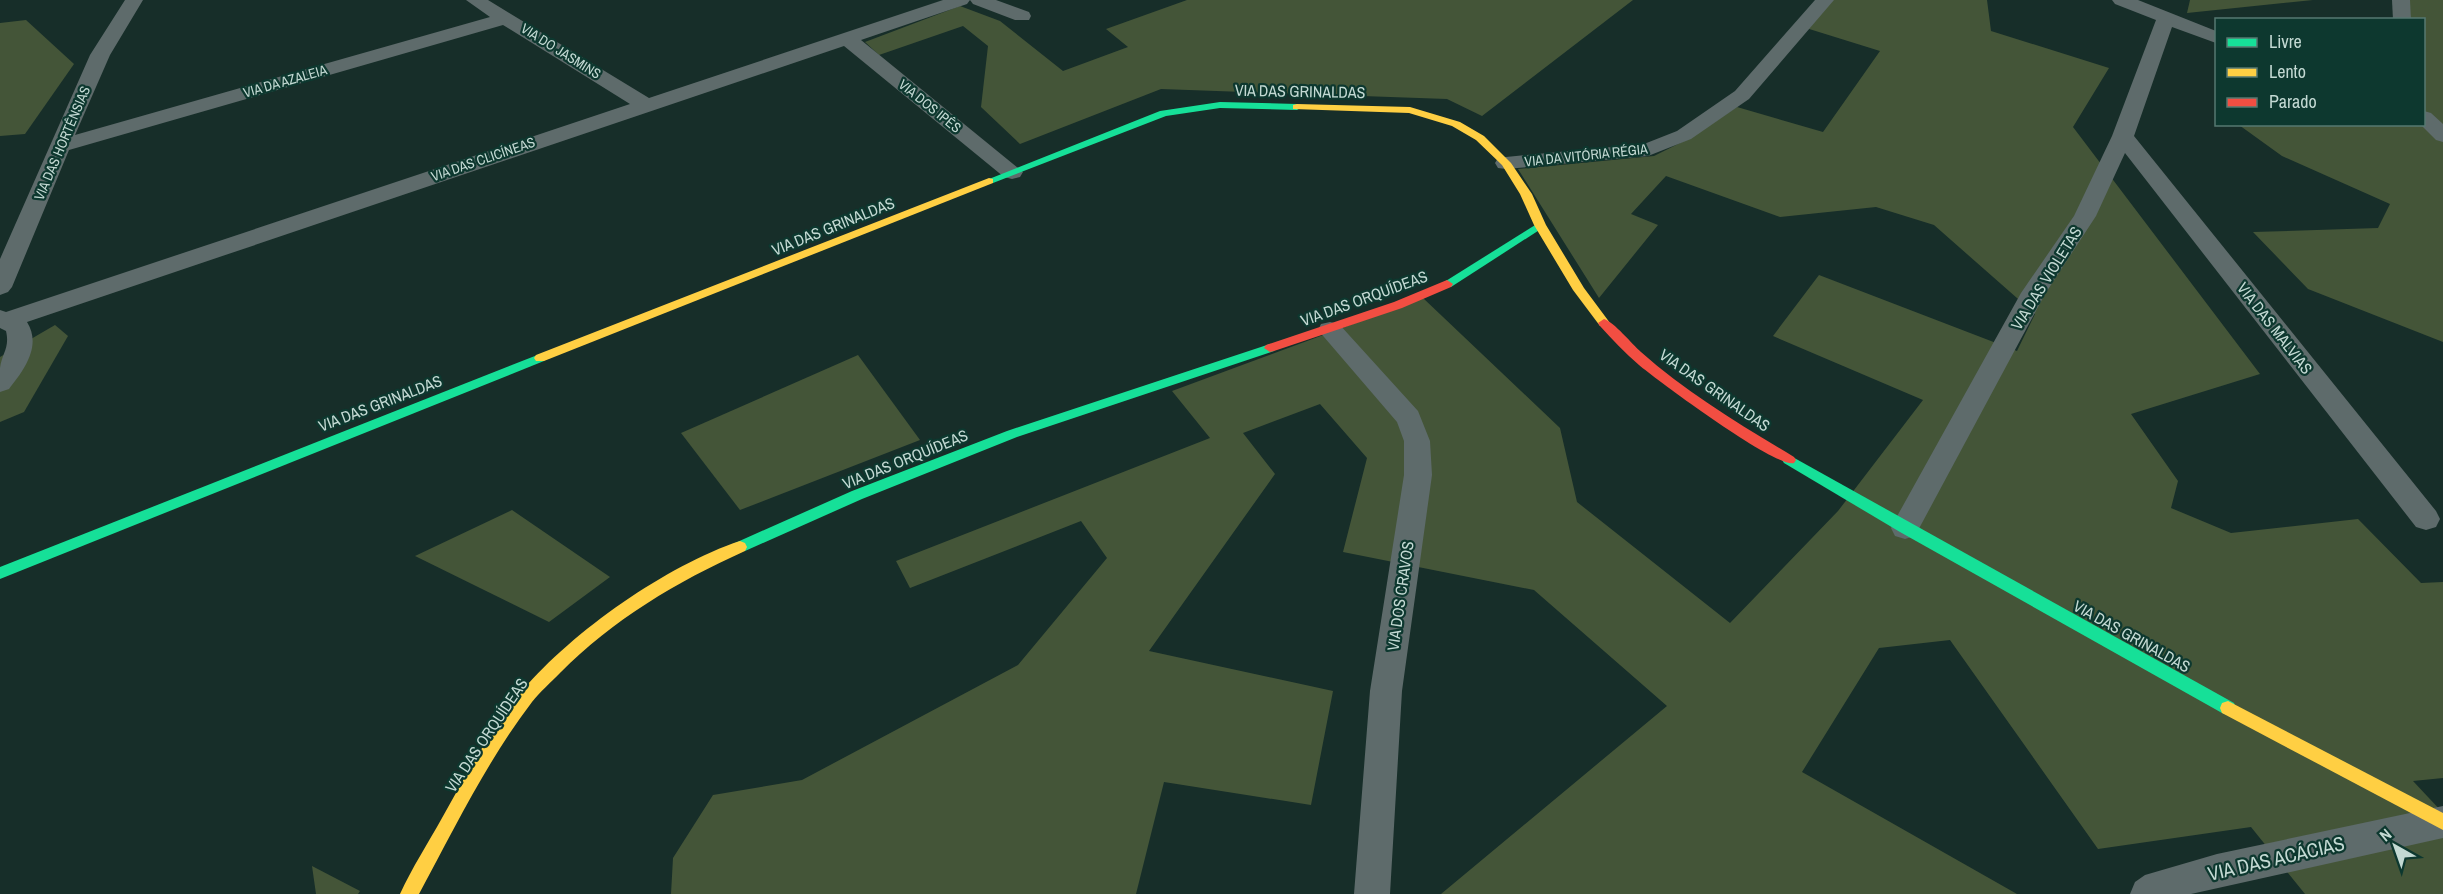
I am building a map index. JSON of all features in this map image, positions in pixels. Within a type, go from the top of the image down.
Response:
[{"type":"street","name":"VIA DO JASMINS","points":[[475,0],[645,105]]},
{"type":"street","name":"VIA DAS CLICÍNEAS","points":[[3,319],[961,0]]},
{"type":"street","points":[[979,0],[1022,16]]},
{"type":"street","name":"VIA DA VITÓRIA RÉGIA","points":[[1506,164],[1648,150],[1684,135],[1742,95],[1825,0]]},
{"type":"street","points":[[2121,0],[2215,37]]},
{"type":"street","points":[[2401,0],[2402,18]]},
{"type":"street","name":"VIA DAS HORTÊNSIAS","points":[[0,287],[100,55],[132,2]]},
{"type":"street","name":"VIA DA AZALEIA","points":[[62,145],[507,18]]},
{"type":"street","name":"VIA DAS VIOLETAS","points":[[1905,528],[2033,293],[2085,216],[2123,136],[2166,18]]},
{"type":"street","name":"VIA DOS IPÊS","points":[[848,39],[1012,172]]},
{"type":"street","name":"VIA DAS GRINALDAS","points":[[0,573],[1164,113],[1220,105],[1410,110],[1433,116],[1480,138],[1506,164],[1526,194],[1540,225],[1586,299],[1606,325],[1647,363],[1715,414],[1905,528],[2151,667],[2443,822]]},
{"type":"street","points":[[2425,118],[2443,136]]},
{"type":"street","name":"VIA DAS MALVIAS","points":[[2123,136],[2426,519]]},
{"type":"street","name":"VIA DAS ORQUÍDEAS","points":[[409,894],[466,791],[527,698],[571,651],[634,601],[705,562],[857,495],[1012,434],[1330,330],[1446,285],[1540,225]]},
{"type":"street","points":[[0,383],[15,363],[22,341],[17,326],[3,319]]},
{"type":"street","name":"VIA DOS CRAVOS","points":[[1330,330],[1409,418],[1417,441],[1418,475],[1386,691],[1372,894]]},
{"type":"street","name":"VIA DAS ACÁCIAS","points":[[2148,894],[2158,887],[2217,870],[2443,822]]},
{"type":"green space","points":[[1187,0],[1633,0],[1482,116],[1447,99],[1161,89],[1020,144],[981,107],[988,46],[963,26],[879,55],[865,42],[960,6],[1000,21],[1063,71],[1128,47],[1106,29]]},
{"type":"green space","points":[[1830,0],[1987,0],[1991,31],[2109,68],[2073,127],[2260,374],[2131,414],[2178,481],[2171,508],[2231,533],[2358,519],[2421,583],[2443,582],[2443,778],[2413,781],[2443,813],[2443,894],[2305,894],[2251,827],[2098,849],[1950,640],[1879,648],[1802,772],[2017,894],[1441,894],[1667,706],[1534,590],[1343,552],[1367,458],[1320,404],[1243,433],[1275,474],[1149,651],[1333,691],[1311,805],[1164,782],[1136,894],[671,894],[673,858],[713,795],[802,780],[1018,665],[1107,558],[1081,521],[910,588],[896,561],[1210,438],[1172,391],[1423,298],[1560,428],[1577,502],[1730,623],[1838,511],[1923,400],[1773,336],[1819,275],[2017,351],[2035,314],[1934,225],[1876,207],[1780,217],[1666,176],[1631,214],[1658,225],[1599,298],[1518,169],[1654,156],[1690,138],[1737,107],[1823,132],[1880,51],[1806,28]]},
{"type":"green space","points":[[2190,0],[2313,0],[2187,13]]},
{"type":"green space","points":[[2405,0],[2443,0],[2443,342],[2308,289],[2253,232],[2378,228],[2390,204],[2282,156],[2240,126],[2425,126],[2425,18],[2404,18]]},
{"type":"green space","points":[[26,20],[74,64],[25,134],[0,136],[0,23]]},
{"type":"green space","points":[[55,325],[68,336],[24,412],[0,422],[0,357]]},
{"type":"green space","points":[[858,355],[920,440],[740,510],[681,433]]},
{"type":"green space","points":[[512,510],[610,577],[549,622],[415,556]]},
{"type":"green space","points":[[312,866],[360,891],[358,894],[316,894]]},
{"type":"traffic: fast","points":[[989,181],[1164,113],[1220,105],[1297,107]]},
{"type":"traffic: fast","points":[[1447,284],[1540,225]]},
{"type":"traffic: fast","points":[[740,547],[857,495],[1012,434],[1270,348]]},
{"type":"traffic: fast","points":[[0,573],[540,358]]},
{"type":"traffic: fast","points":[[1789,460],[1905,528],[2228,708]]},
{"type":"traffic: slow","points":[[1297,107],[1410,110],[1456,124],[1480,138],[1506,163],[1526,194],[1540,225],[1579,290],[1604,323]]},
{"type":"traffic: slow","points":[[540,358],[989,181]]},
{"type":"traffic: slow","points":[[409,894],[479,769],[535,688],[593,633],[639,600],[663,585],[740,547]]},
{"type":"traffic: slow","points":[[2228,708],[2443,822]]},
{"type":"traffic: jam","points":[[1270,348],[1398,305],[1447,284]]},
{"type":"traffic: jam","points":[[1604,323],[1622,342],[1666,380],[1716,415],[1789,460]]}]
